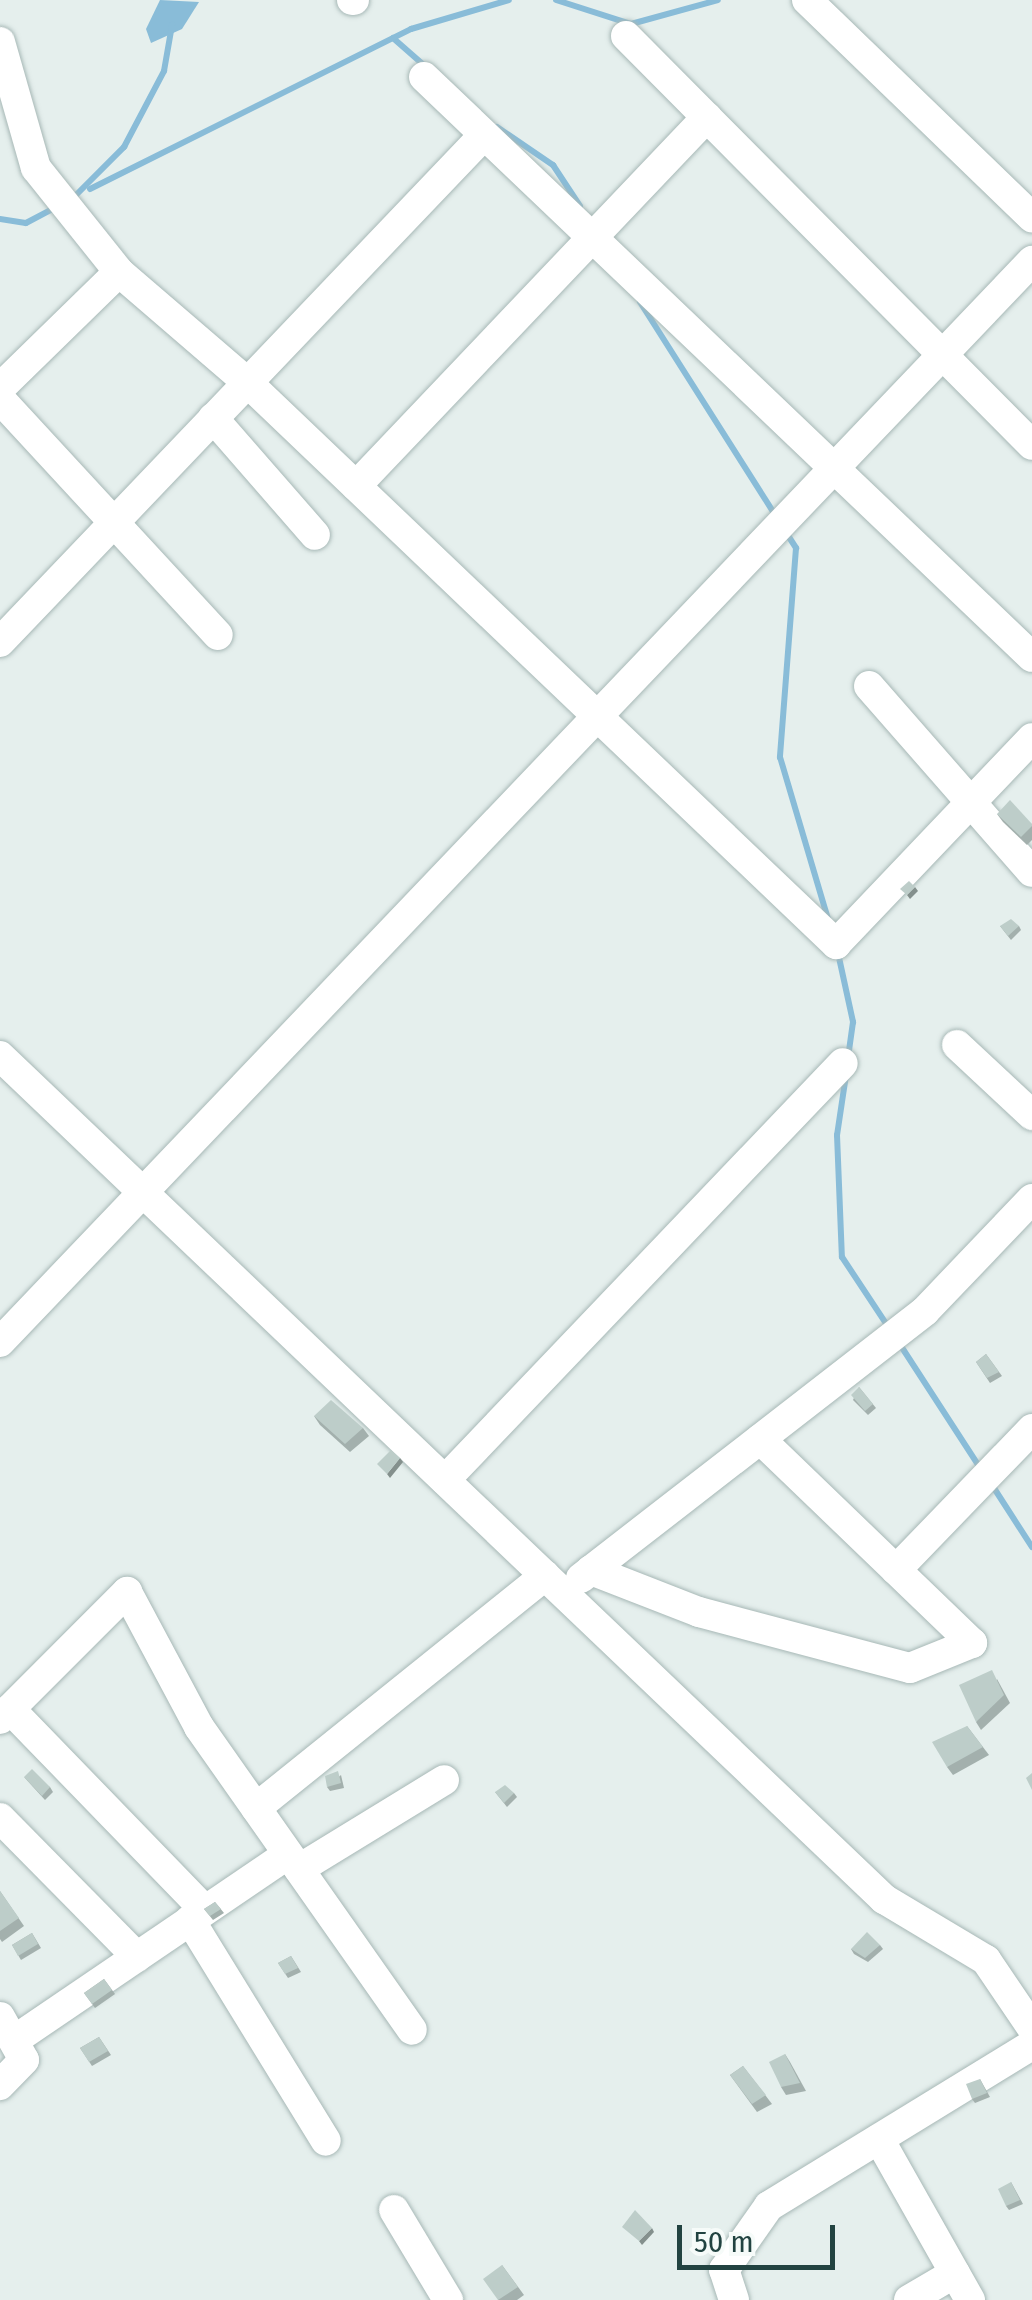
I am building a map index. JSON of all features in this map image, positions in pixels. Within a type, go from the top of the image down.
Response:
[{"type":"street","points":[[807,0],[1032,216]]},
{"type":"street","points":[[626,36],[1032,445]]},
{"type":"street","points":[[0,42],[36,168],[119,272],[248,383],[836,944],[1032,738]]},
{"type":"street","points":[[424,77],[1032,657]]},
{"type":"street","points":[[356,486],[708,117]]},
{"type":"street","points":[[4,629],[114,522],[484,135]]},
{"type":"street","points":[[0,1342],[1032,261]]},
{"type":"street","points":[[119,272],[3,381],[114,522],[218,635]]},
{"type":"street","points":[[213,418],[314,535]]},
{"type":"street","points":[[869,686],[1032,872]]},
{"type":"street","points":[[958,1045],[1032,1115]]},
{"type":"street","points":[[0,1056],[884,1899],[986,1960],[1032,2028]]},
{"type":"street","points":[[445,1480],[843,1063]]},
{"type":"street","points":[[256,1808],[554,1584],[591,1570],[925,1311],[1032,1199]]},
{"type":"street","points":[[896,1570],[1032,1429]]},
{"type":"street","points":[[591,1570],[699,1612],[910,1668],[972,1644],[760,1439]]},
{"type":"street","points":[[326,2141],[198,1915],[5,1714],[127,1592],[199,1728],[412,2030]]},
{"type":"street","points":[[0,2085],[24,2060],[10,2027],[136,1956],[198,1915],[444,1780]]},
{"type":"street","points":[[0,1818],[136,1956]]},
{"type":"street","points":[[727,2298],[724,2270],[769,2206],[1032,2045]]},
{"type":"street","points":[[879,2139],[962,2287],[909,2300]]},
{"type":"street","points":[[394,2210],[448,2300]]},
{"type":"water","points":[[160,0],[199,2],[182,29],[151,43],[146,29]]},
{"type":"building","points":[[1010,800],[1032,824],[1021,837],[997,814]]},
{"type":"building","points":[[909,881],[915,887],[907,895],[900,889]]},
{"type":"building","points":[[1011,919],[1019,926],[1008,936],[1000,926]]},
{"type":"building","points":[[986,1354],[999,1372],[987,1378],[976,1362]]},
{"type":"building","points":[[859,1387],[873,1404],[865,1411],[851,1395]]},
{"type":"building","points":[[331,1400],[363,1428],[345,1444],[314,1416]]},
{"type":"building","points":[[391,1450],[400,1458],[387,1474],[377,1464]]},
{"type":"building","points":[[992,1670],[1004,1695],[976,1722],[959,1685]]},
{"type":"building","points":[[967,1726],[983,1747],[947,1767],[932,1742]]},
{"type":"building","points":[[32,1769],[50,1787],[42,1796],[24,1777]]},
{"type":"building","points":[[338,1771],[341,1783],[327,1787],[325,1776]]},
{"type":"building","points":[[505,1785],[514,1793],[504,1803],[495,1792]]},
{"type":"building","points":[[0,1891],[19,1918],[0,1931]]},
{"type":"building","points":[[215,1902],[221,1909],[210,1916],[204,1909]]},
{"type":"building","points":[[867,1932],[880,1945],[865,1958],[851,1949]]},
{"type":"building","points":[[32,1933],[38,1944],[18,1956],[12,1945]]},
{"type":"building","points":[[291,1956],[298,1968],[285,1974],[278,1963]]},
{"type":"building","points":[[104,1979],[112,1990],[92,2004],[84,1993]]},
{"type":"building","points":[[99,2037],[108,2051],[89,2062],[80,2048]]},
{"type":"building","points":[[785,2054],[800,2083],[781,2087],[769,2062]]},
{"type":"building","points":[[743,2066],[766,2095],[752,2104],[730,2075]]},
{"type":"building","points":[[980,2079],[987,2093],[972,2099],[966,2084]]},
{"type":"building","points":[[1011,2182],[1020,2200],[1006,2206],[998,2189]]},
{"type":"building","points":[[635,2210],[652,2228],[639,2241],[622,2227]]},
{"type":"building","points":[[502,2265],[518,2287],[498,2300],[483,2279]]},
{"type":"waterway","points":[[90,189],[411,29],[509,0]]},
{"type":"waterway","points":[[556,0],[631,24],[718,0]]},
{"type":"waterway","points":[[72,199],[124,147],[164,71],[172,25]]},
{"type":"waterway","points":[[393,38],[426,67]]},
{"type":"waterway","points":[[497,127],[553,165],[580,206]]},
{"type":"waterway","points":[[0,219],[26,223],[56,207]]},
{"type":"waterway","points":[[640,302],[775,515]]},
{"type":"waterway","points":[[787,534],[796,548],[780,757],[829,922]]},
{"type":"waterway","points":[[838,953],[853,1022],[848,1058]]},
{"type":"waterway","points":[[846,1075],[837,1135],[842,1257],[889,1328]]},
{"type":"waterway","points":[[899,1343],[982,1471]]},
{"type":"waterway","points":[[992,1485],[1032,1547]]}]
